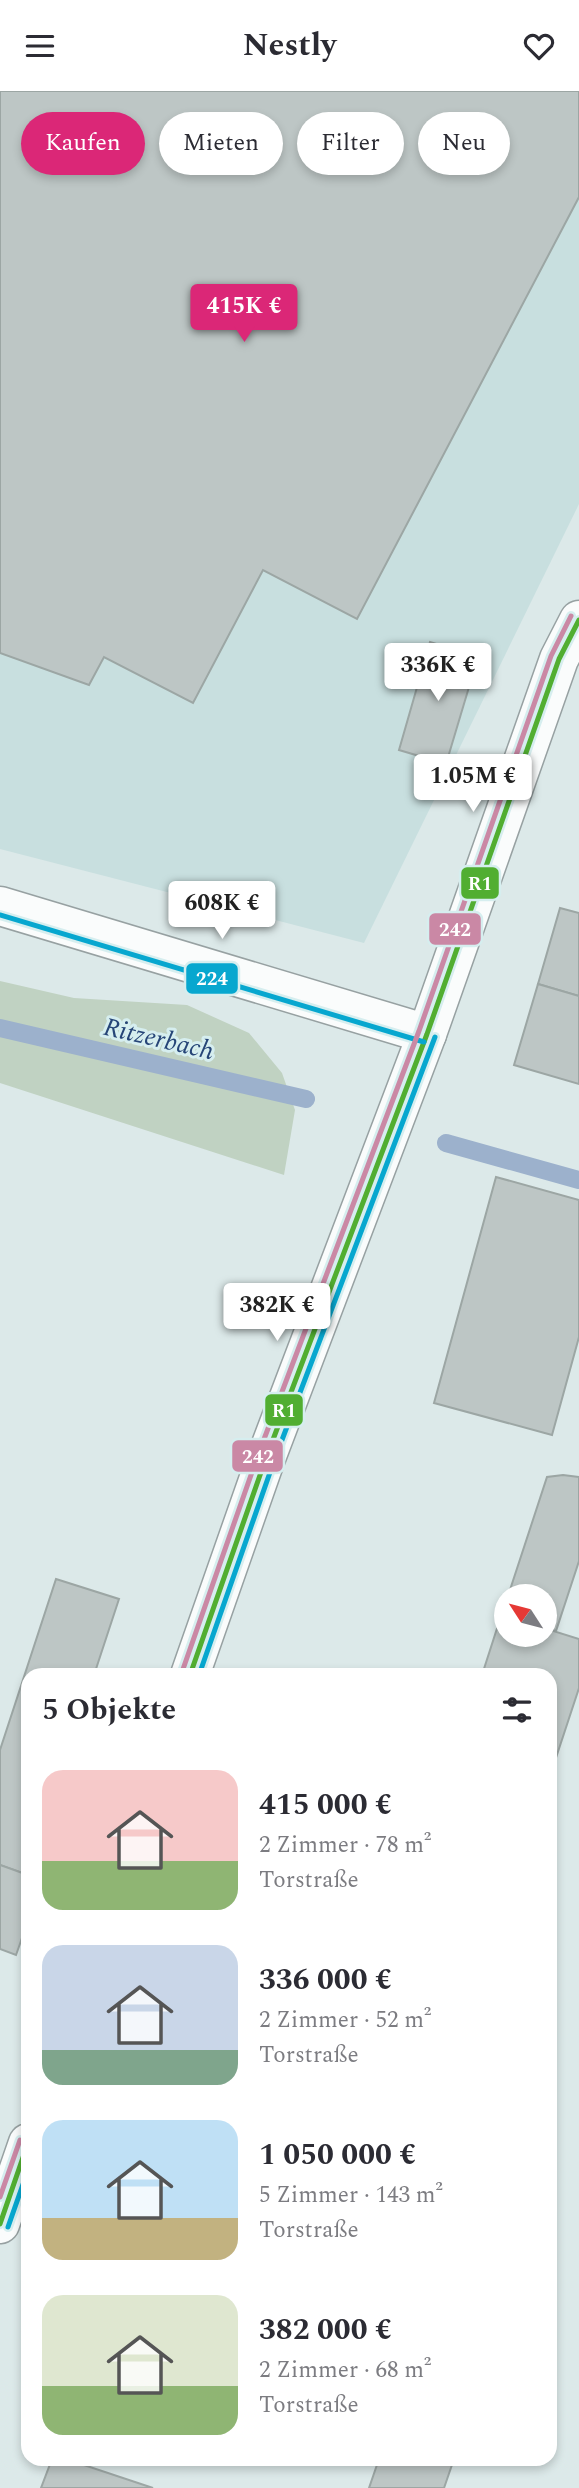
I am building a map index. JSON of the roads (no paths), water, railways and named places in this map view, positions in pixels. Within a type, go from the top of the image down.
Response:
[{"type":"main road","points":[[192,1668],[265,1458],[428,1034],[559,659],[579,620]]},
{"type":"main road","points":[[0,906],[428,1034]]},
{"type":"main road","points":[[0,2224],[21,2163]]},
{"type":"waterway","name":"Ritzerbach","points":[[0,1028],[306,1099]]},
{"type":"waterway","name":"Ritzerbach","points":[[446,1143],[579,1180]]}]
